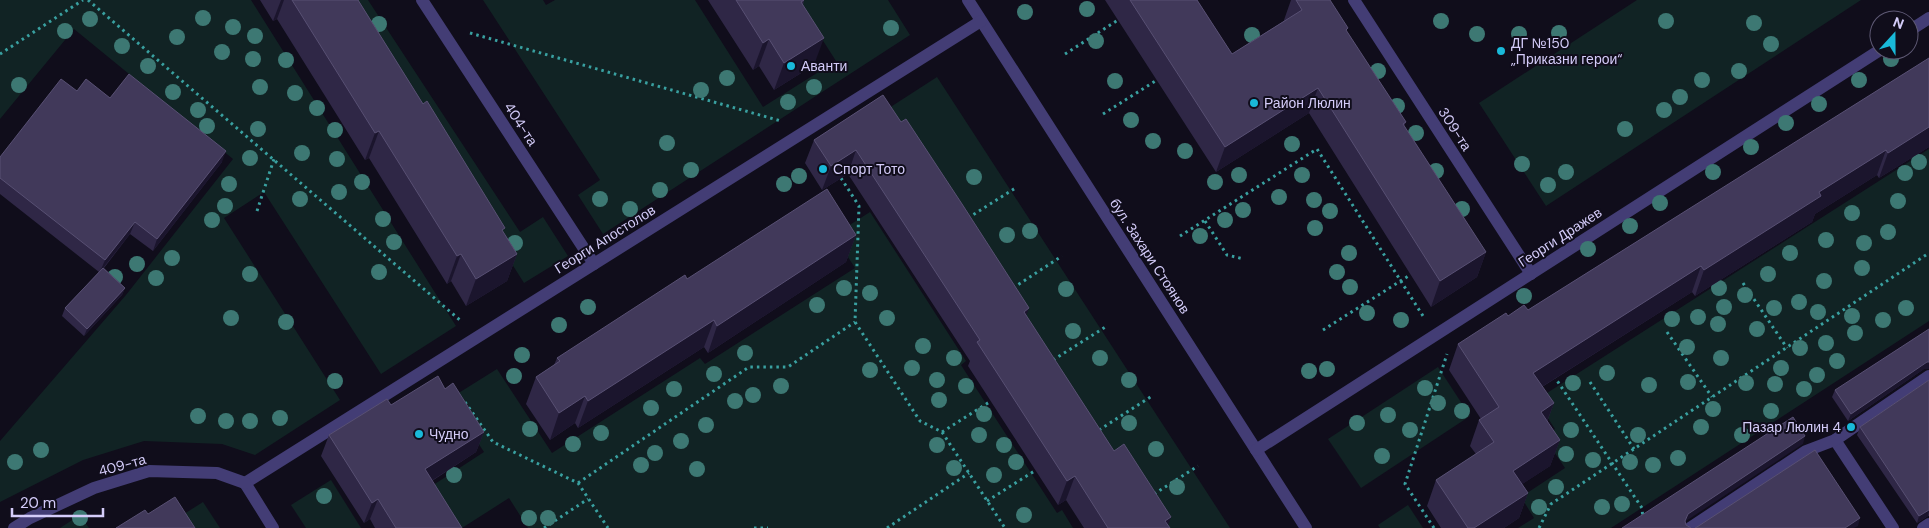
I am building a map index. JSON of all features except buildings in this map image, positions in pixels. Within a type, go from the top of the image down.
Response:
[{"type":"street","name":"404-та","points":[[422,0],[594,264]]},
{"type":"street","name":"бул. Захари Стоянов","points":[[968,0],[1306,528]]},
{"type":"street","name":"309-та","points":[[1354,0],[1531,274]]},
{"type":"street","name":"Георги Апостолов","points":[[245,483],[981,21]]},
{"type":"street","name":"Георги Дражев","points":[[1256,450],[1869,57]]},
{"type":"street","points":[[1690,528],[1806,451],[1835,440],[1929,376]]},
{"type":"street","points":[[1835,440],[1894,528]]},
{"type":"street","name":"409-та","points":[[14,528],[30,518],[94,488],[148,471],[216,473],[245,483]]},
{"type":"street","points":[[245,483],[273,528]]},
{"type":"street","points":[[1924,528],[1929,524]]},
{"type":"path","points":[[0,54],[83,0]]},
{"type":"path","points":[[88,0],[479,336]]},
{"type":"path","points":[[1065,54],[1118,20]]},
{"type":"path","points":[[438,24],[809,129]]},
{"type":"path","points":[[1103,114],[1157,80]]},
{"type":"path","points":[[1180,236],[1317,150],[1435,335]]},
{"type":"path","points":[[257,211],[274,159]]},
{"type":"path","points":[[841,178],[859,206],[856,322],[920,421],[942,432],[1005,528]]},
{"type":"path","points":[[961,223],[1017,187]]},
{"type":"path","points":[[1205,221],[1227,256],[1244,259]]},
{"type":"path","points":[[1539,528],[1551,504],[1929,254]]},
{"type":"path","points":[[1006,292],[1062,256]]},
{"type":"path","points":[[1323,330],[1410,275]]},
{"type":"path","points":[[1743,284],[1787,348]]},
{"type":"path","points":[[1434,528],[1404,484],[1459,320]]},
{"type":"path","points":[[578,483],[749,367],[788,367],[856,322]]},
{"type":"path","points":[[1046,365],[1107,326]]},
{"type":"path","points":[[1667,332],[1712,398]]},
{"type":"path","points":[[1553,374],[1642,508],[1643,522]]},
{"type":"path","points":[[1590,382],[1634,449]]},
{"type":"path","points":[[459,394],[493,442],[578,483],[608,528]]},
{"type":"path","points":[[1091,435],[1152,396]]},
{"type":"path","points":[[942,432],[991,401]]},
{"type":"path","points":[[1146,500],[1198,466]]},
{"type":"path","points":[[987,501],[1036,470]]},
{"type":"path","points":[[887,528],[969,473]]},
{"type":"path","points":[[544,528],[588,499]]},
{"type":"path","points":[[754,528],[768,528]]},
{"type":"shaded area","points":[[0,0],[251,0],[456,326],[381,374],[264,192],[224,218],[340,400],[255,455],[222,444],[144,441],[83,460],[0,502],[0,441],[126,295],[233,159],[74,29],[0,119]]},
{"type":"shaded area","points":[[345,0],[368,0],[520,232],[543,217],[568,256],[524,283]]},
{"type":"shaded area","points":[[483,0],[543,0],[546,5],[555,0],[695,0],[763,107],[836,61],[797,0],[888,0],[910,35],[603,234],[578,195],[600,180]]},
{"type":"shaded area","points":[[1637,0],[1861,0],[1546,206],[1479,103]]},
{"type":"shaded area","points":[[937,77],[1230,528],[1162,528],[889,108]]},
{"type":"shaded area","points":[[1929,149],[1929,321],[1611,528],[1518,528],[1534,518],[1521,497],[1565,468],[1544,437],[1555,429],[1536,400]]},
{"type":"shaded area","points":[[870,212],[966,361],[961,365],[1057,513],[1062,510],[1073,528],[528,528],[509,498],[462,528],[424,491],[484,452],[449,399],[497,369],[552,453],[700,358],[705,364],[855,268],[834,235]]},
{"type":"shaded area","points":[[1438,367],[1470,416],[1361,488],[1328,439]]},
{"type":"shaded area","points":[[331,480],[361,528],[306,528],[291,505]]},
{"type":"shaded area","points":[[203,502],[220,528],[177,528],[173,521]]},
{"type":"shaded area","points":[[1408,505],[1423,528],[1380,528],[1378,525]]},
{"type":"shaded area","points":[[80,515],[89,528],[60,528]]},
{"type":"place","name":"ДГ №150 „Приказни герои“","points":[[1501,51]]},
{"type":"place","name":"Аванти","points":[[791,66]]},
{"type":"place","name":"Район Люлин","points":[[1254,103]]},
{"type":"place","name":"Спорт Тото","points":[[823,169]]},
{"type":"place","name":"Пазар Люлин 4","points":[[1851,427]]},
{"type":"place","name":"Чудно","points":[[419,434]]}]
